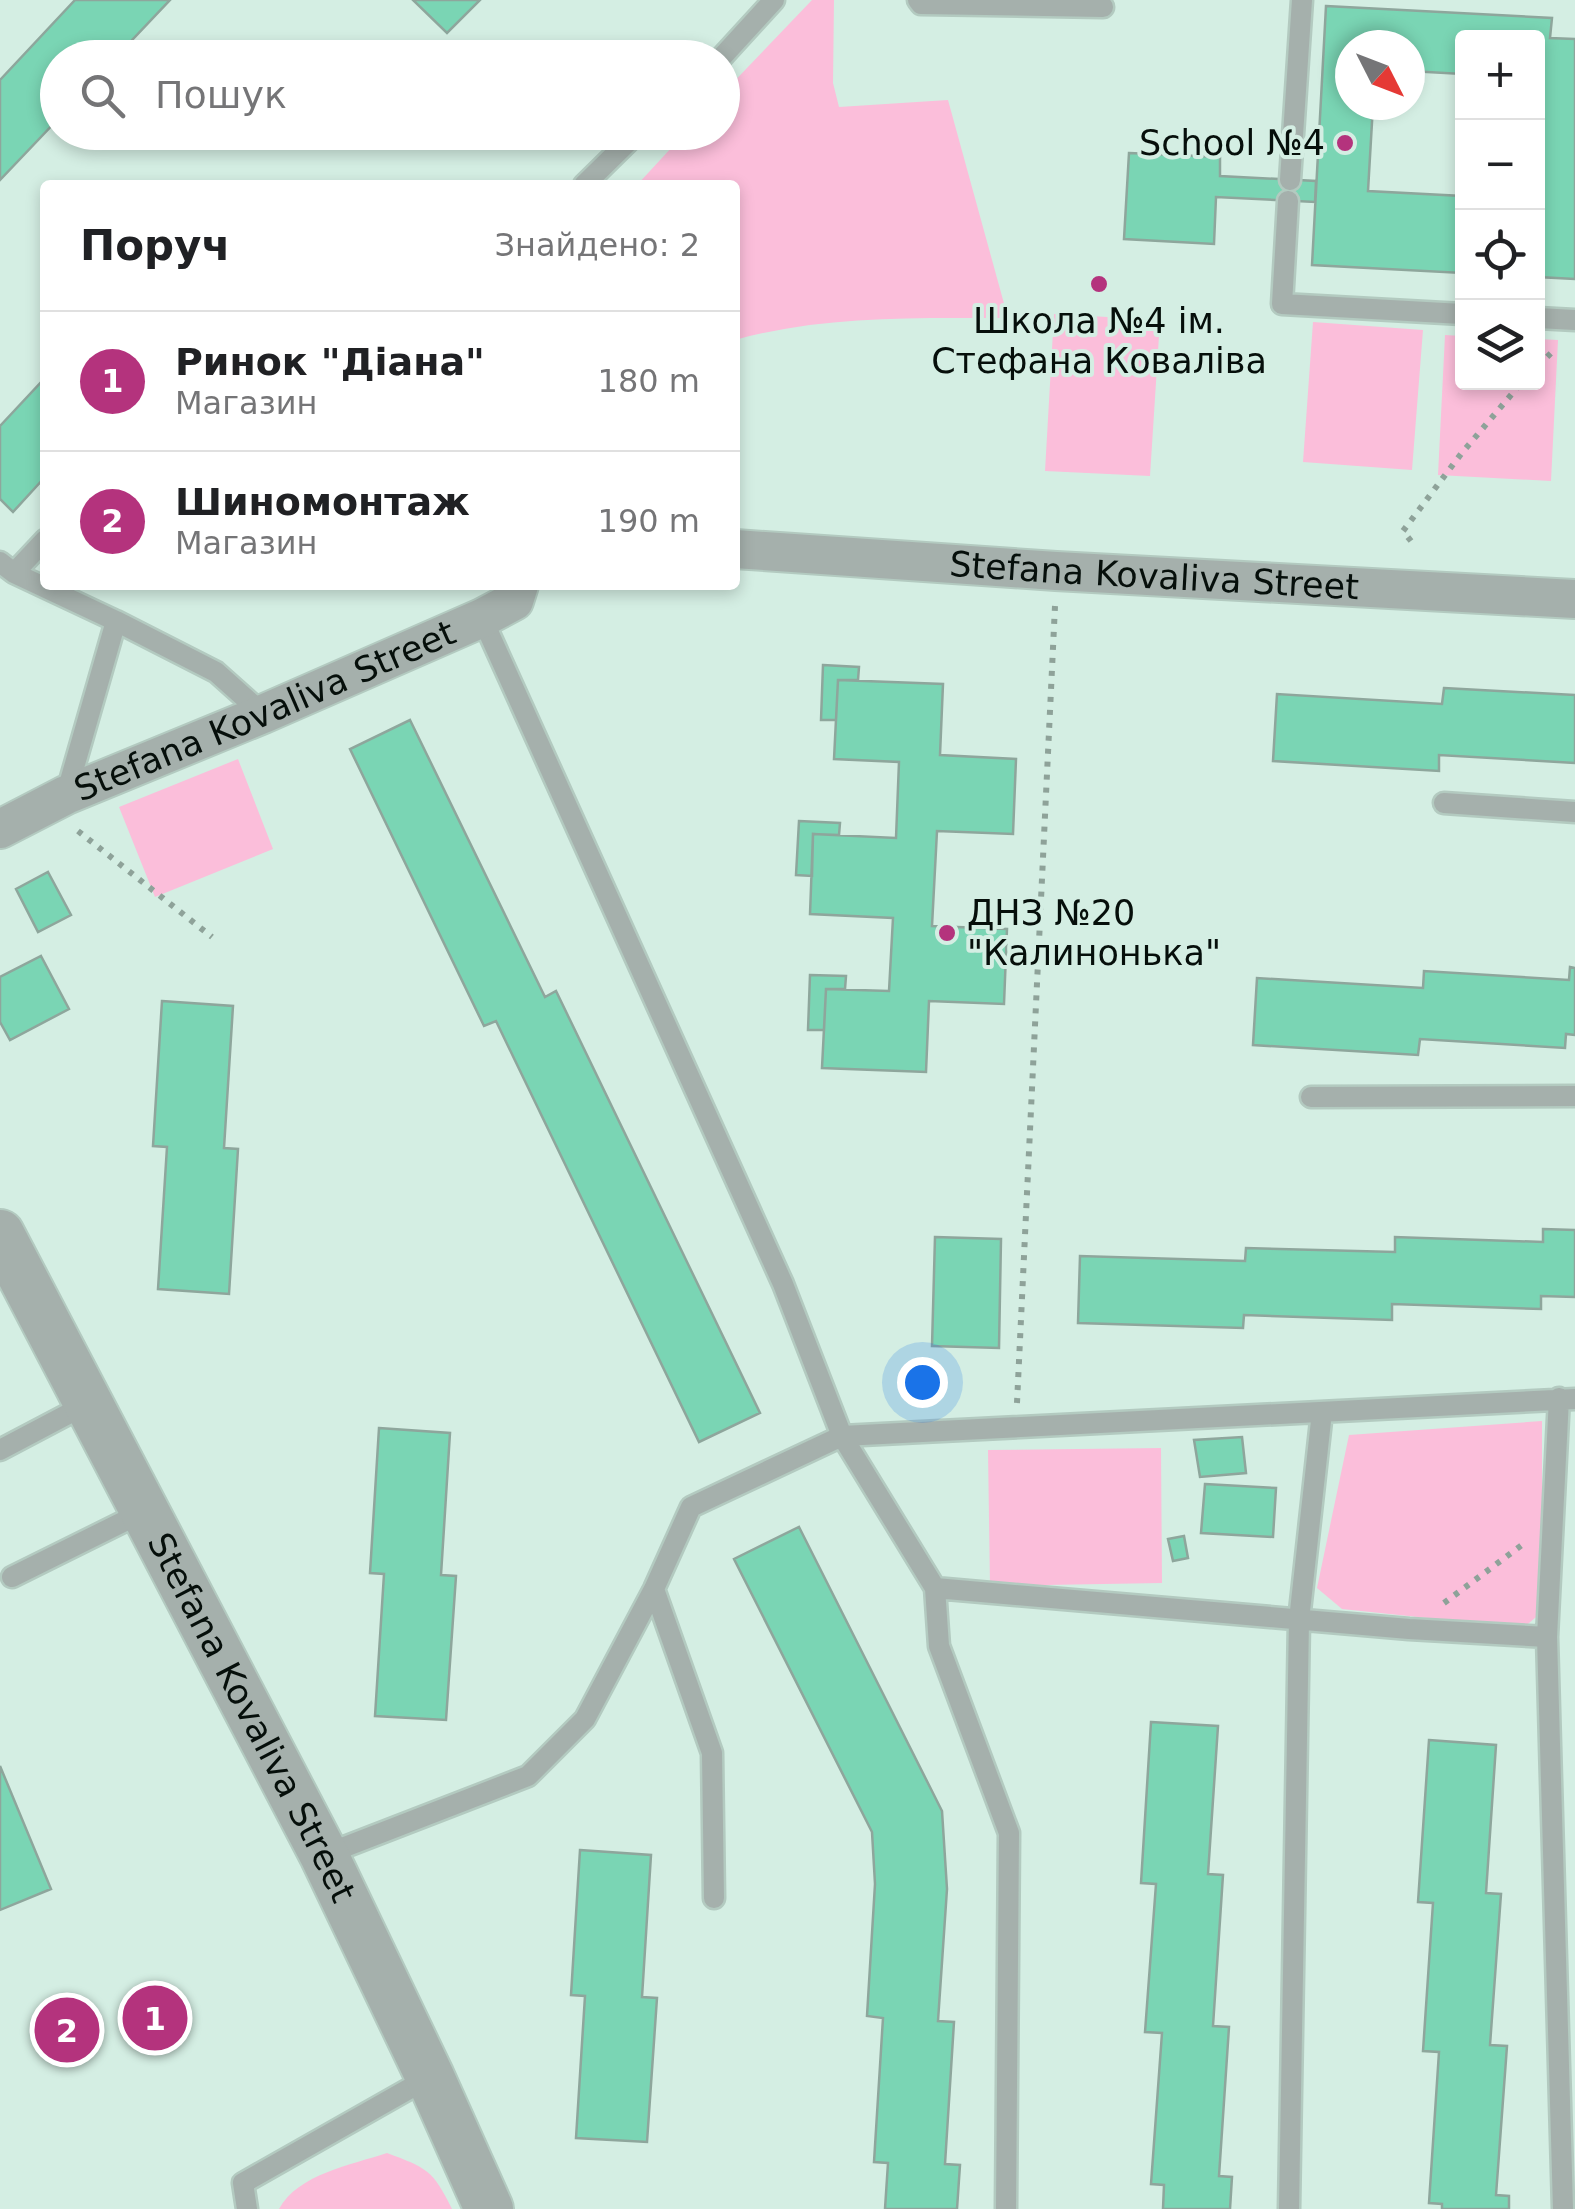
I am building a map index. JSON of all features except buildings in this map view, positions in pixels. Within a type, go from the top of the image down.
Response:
[{"type":"street","name":"Stefana Kovaliva Street","points":[[740,549],[1056,572],[1575,599]]},
{"type":"street","name":"Stefana Kovaliva Street","points":[[0,829],[56,800],[482,618],[514,602],[517,590]]},
{"type":"street","name":"Stefana Kovaliva Street","points":[[0,1234],[324,1855],[488,2209]]},
{"type":"lane","points":[[738,40],[774,0]]},
{"type":"lane","points":[[918,0],[921,4],[1104,7]]},
{"type":"lane","points":[[1302,0],[1282,304],[1455,314]]},
{"type":"lane","points":[[589,180],[620,150]]},
{"type":"lane","points":[[1545,318],[1575,320]]},
{"type":"lane","points":[[40,544],[7,567],[40,583]]},
{"type":"lane","points":[[53,590],[216,672],[263,714]]},
{"type":"lane","points":[[482,618],[784,1284],[842,1436],[935,1588],[939,1646],[1009,1833],[1006,2209]]},
{"type":"lane","points":[[56,800],[116,621]]},
{"type":"lane","points":[[1444,803],[1575,812]]},
{"type":"lane","points":[[1311,1097],[1575,1096]]},
{"type":"lane","points":[[324,1855],[528,1776],[585,1719],[654,1589],[691,1507],[842,1436],[1567,1398],[1552,1524],[1547,1637],[1562,2209]]},
{"type":"lane","points":[[0,1450],[89,1403]]},
{"type":"lane","points":[[1289,2209],[1299,1620],[1322,1412]]},
{"type":"lane","points":[[12,1577],[143,1512]]},
{"type":"lane","points":[[935,1588],[1409,1629],[1547,1637]]},
{"type":"lane","points":[[654,1589],[712,1753],[714,1898]]},
{"type":"lane","points":[[247,2209],[242,2183],[430,2077]]},
{"type":"path","points":[[1411,541],[1403,531],[1460,454],[1515,390]]},
{"type":"path","points":[[1016,1429],[1056,572]]},
{"type":"path","points":[[56,800],[212,937]]},
{"type":"path","points":[[1409,1629],[1552,1524]]},
{"type":"shaded area","points":[[812,0],[834,0],[833,83],[839,107],[948,100],[1008,318],[836,322],[740,339],[740,180],[642,180],[669,150],[740,150],[740,75]]},
{"type":"shaded area","points":[[1054,314],[1160,320],[1150,476],[1045,471]]},
{"type":"shaded area","points":[[1313,322],[1423,330],[1412,470],[1303,462]]},
{"type":"shaded area","points":[[1445,335],[1455,336],[1455,390],[1545,390],[1545,339],[1558,340],[1551,481],[1438,475]]},
{"type":"shaded area","points":[[238,759],[273,849],[155,897],[119,807]]},
{"type":"shaded area","points":[[1542,1421],[1542,1612],[1523,1628],[1342,1609],[1317,1588],[1349,1435]]},
{"type":"shaded area","points":[[1161,1448],[1162,1583],[990,1586],[988,1450]]},
{"type":"shaded area","points":[[387,2153],[427,2172],[452,2209],[279,2209],[312,2179]]},
{"type":"place","name":"School №4","points":[[1345,143]]},
{"type":"place","name":"Школа №4 ім. Стефана Коваліва","points":[[1099,284]]},
{"type":"place","name":"ДНЗ №20 \"Калинонька\"","points":[[947,933]]},
{"type":"place","name":"Ринок \"Діана\"","points":[[155,2018]]},
{"type":"place","name":"Шиномонтаж","points":[[67,2030]]}]
